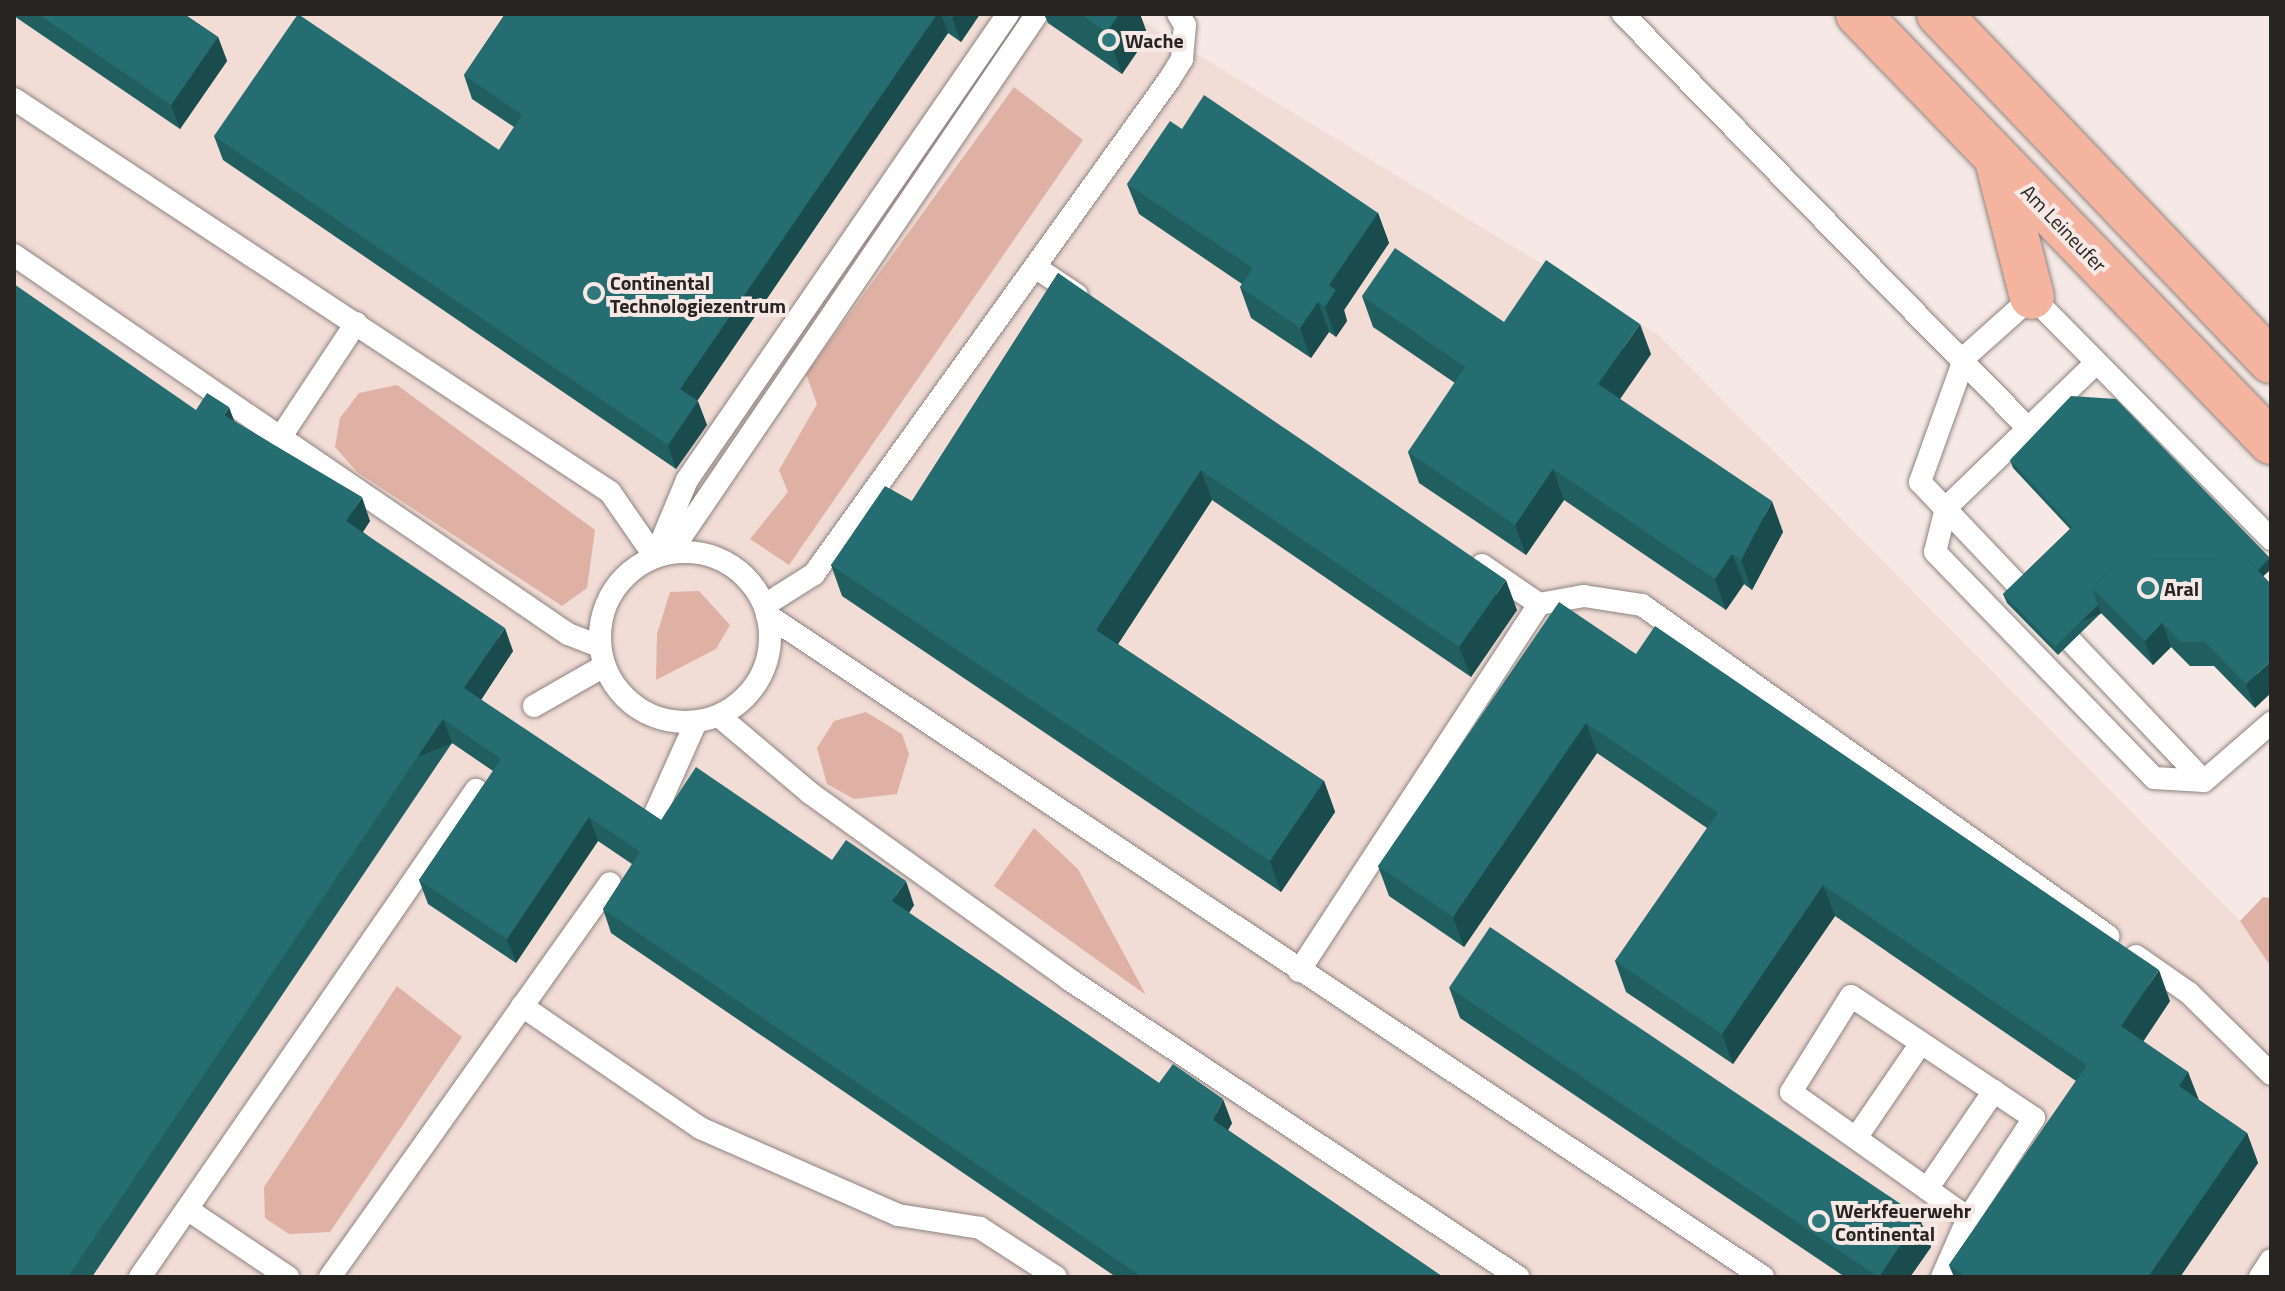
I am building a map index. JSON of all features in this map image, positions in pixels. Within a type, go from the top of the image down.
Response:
[{"type":"highway","name":"Am Leineufer","points":[[1858,14],[2271,442]]},
{"type":"highway","points":[[1939,14],[2271,361]]},
{"type":"highway","points":[[1996,158],[2032,297]]},
{"type":"lane","points":[[663,555],[687,480],[1008,14]]},
{"type":"lane","points":[[602,656],[601,621],[618,583],[663,555],[1037,14]]},
{"type":"lane","points":[[1623,14],[1701,102],[1965,357],[2028,428]]},
{"type":"lane","points":[[766,610],[814,574],[1169,80],[1182,59],[1181,19]]},
{"type":"lane","points":[[14,99],[610,492],[663,555]]},
{"type":"lane","points":[[14,255],[602,656],[640,710],[696,722],[719,716],[757,684],[769,655],[766,610]]},
{"type":"lane","points":[[1035,267],[1101,310]]},
{"type":"lane","points":[[2204,781],[1920,482],[1965,357],[2032,297],[2271,539]]},
{"type":"lane","points":[[280,438],[356,323]]},
{"type":"lane","points":[[2096,363],[1946,508],[1935,552],[2154,778],[2204,781],[2271,723]]},
{"type":"lane","points":[[1462,551],[1539,604],[1584,596],[1642,605],[2189,993],[2271,1074]]},
{"type":"lane","points":[[663,555],[707,554],[731,565],[766,610],[1299,971],[1763,1277]]},
{"type":"lane","points":[[1299,971],[1539,604]]},
{"type":"lane","points":[[534,706],[602,656]]},
{"type":"lane","points":[[719,716],[810,793],[1070,980],[1518,1277]]},
{"type":"lane","points":[[654,816],[696,722]]},
{"type":"lane","points":[[140,1277],[476,790]]},
{"type":"lane","points":[[330,1277],[610,883]]},
{"type":"lane","points":[[1942,1277],[1968,1218],[2034,1118],[1851,996],[1791,1092],[1968,1218]]},
{"type":"lane","points":[[522,1006],[700,1128],[898,1215],[980,1228],[1056,1277]]},
{"type":"lane","points":[[1856,1138],[1921,1043]]},
{"type":"lane","points":[[1927,1189],[1994,1091]]},
{"type":"lane","points":[[187,1209],[288,1277]]},
{"type":"lane","points":[[2260,1277],[2271,1260]]},
{"type":"shaded area","points":[[14,14],[1131,14],[1657,334],[2240,921],[2271,967],[2271,1277],[14,1277]]},
{"type":"shaded area","points":[[1014,87],[1083,140],[789,565],[750,539],[788,492],[779,470],[817,404],[806,374]]},
{"type":"shaded area","points":[[397,385],[595,530],[587,588],[562,606],[357,472],[335,447],[340,418],[359,393]]},
{"type":"shaded area","points":[[699,591],[730,625],[716,649],[656,680],[657,634],[670,592]]},
{"type":"shaded area","points":[[866,712],[902,734],[909,754],[897,794],[854,799],[827,784],[817,748],[834,721]]},
{"type":"shaded area","points":[[1034,828],[1078,869],[1146,995],[994,886]]},
{"type":"shaded area","points":[[2263,897],[2271,898],[2271,967],[2240,921]]},
{"type":"shaded area","points":[[397,986],[462,1037],[330,1232],[289,1234],[265,1218],[264,1187]]},
{"type":"building","points":[[38,14],[184,14],[218,37],[171,105]]},
{"type":"building","name":"Continental Technologiezentrum","points":[[298,14],[499,150],[522,115],[464,75],[505,14],[937,14],[680,389],[698,401],[668,445],[214,136]]},
{"type":"building","points":[[1080,14],[1119,14],[1107,32]]},
{"type":"building","points":[[1204,95],[1378,213],[1329,285],[1336,290],[1325,307],[1318,302],[1300,328],[1240,287],[1253,268],[1127,184],[1170,121],[1182,129]]},
{"type":"building","points":[[1395,248],[1504,322],[1546,260],[1640,324],[1598,384],[1772,501],[1741,560],[1732,554],[1715,579],[1553,469],[1515,525],[1408,452],[1465,367],[1362,296]]},
{"type":"building","points":[[1058,273],[1506,580],[1459,647],[1201,470],[1096,630],[1324,781],[1270,861],[831,565],[885,486],[912,501]]},
{"type":"building","points":[[14,284],[196,410],[207,393],[229,407],[224,415],[362,497],[346,521],[505,628],[464,688],[661,820],[696,767],[832,860],[846,840],[906,881],[892,901],[1159,1083],[1173,1064],[1223,1099],[1213,1120],[1443,1277],[1142,1277],[603,909],[640,852],[589,817],[507,939],[419,880],[501,759],[443,719],[68,1277],[14,1277]]},
{"type":"building","points":[[2071,396],[2116,399],[2270,558],[2258,570],[2248,560],[2123,559],[2092,588],[2098,605],[2055,647],[2003,594],[2072,527],[2010,460]]},
{"type":"building","points":[[2123,559],[2248,560],[2271,584],[2271,661],[2246,684],[2205,642],[2181,642],[2162,623],[2145,641],[2092,588]]},
{"type":"building","points":[[1559,602],[1636,654],[1655,626],[2159,970],[2121,1026],[2188,1072],[2179,1086],[2247,1133],[2148,1277],[1967,1277],[1949,1265],[2087,1065],[1823,885],[1722,1034],[1615,961],[1718,813],[1586,723],[1453,917],[1378,866]]},
{"type":"building","points":[[1490,927],[1919,1217],[1878,1277],[1449,988]]},
{"type":"place","name":"Wache","points":[[1109,40]]},
{"type":"place","name":"Continental Technologiezentrum","points":[[594,293]]},
{"type":"place","name":"Aral","points":[[2148,588]]},
{"type":"place","name":"Werkfeuerwehr Continental","points":[[1819,1221]]}]
